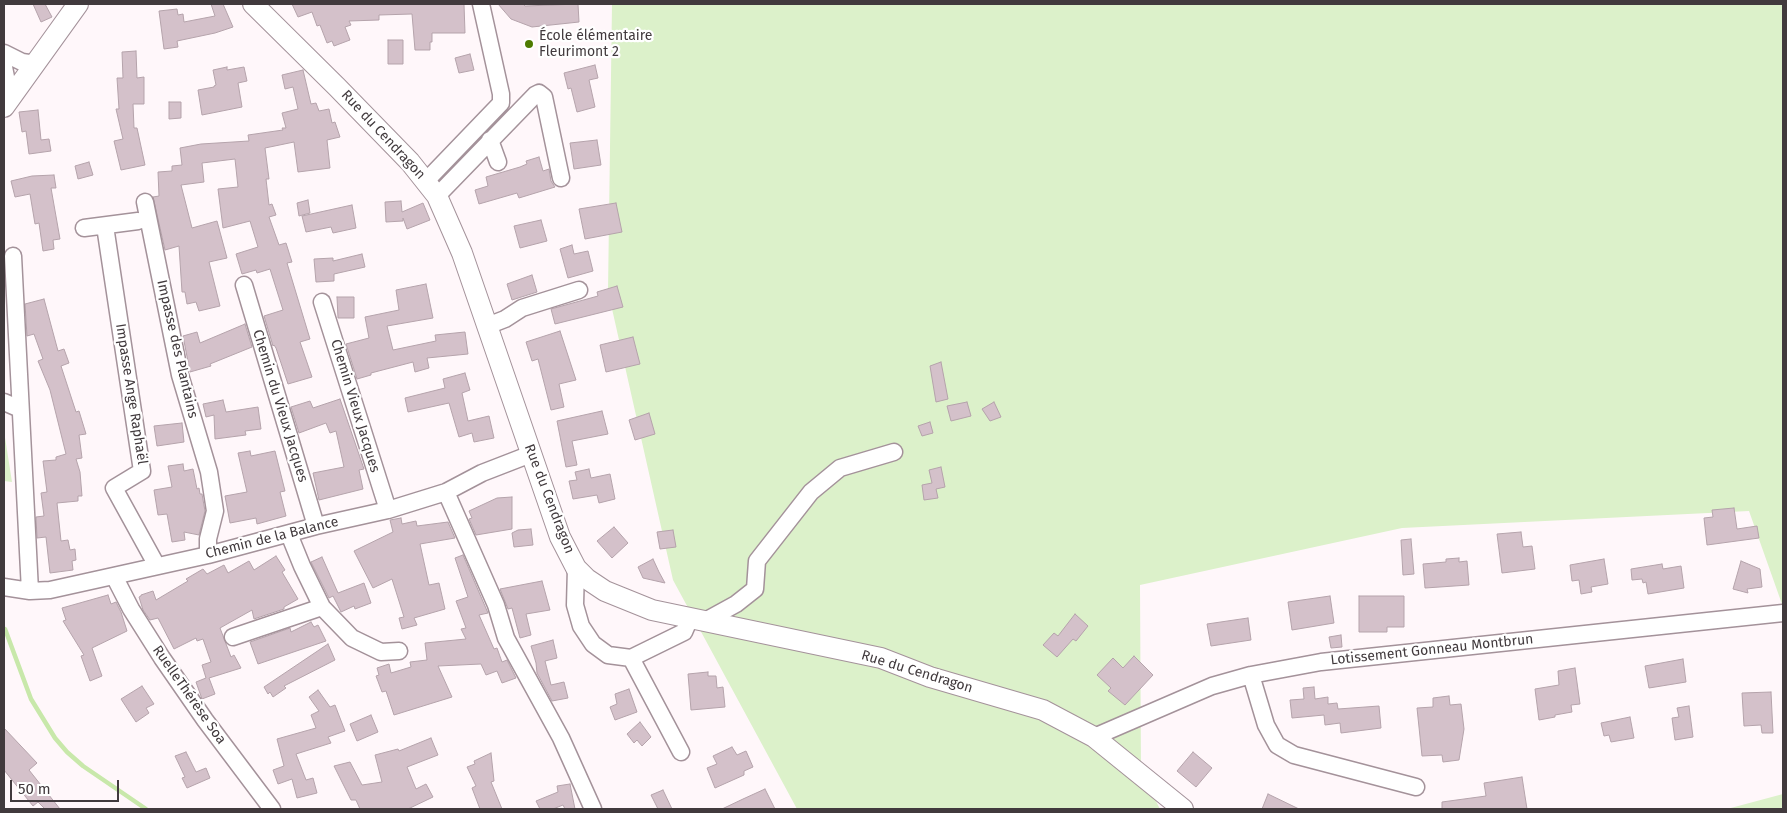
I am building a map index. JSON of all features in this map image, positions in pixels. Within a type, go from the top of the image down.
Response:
[{"type":"main road","points":[[5,105],[78,4]]},
{"type":"main road","points":[[54,37],[84,4]]},
{"type":"main road","name":"Rue du Cendragon","points":[[253,4],[337,87],[432,189],[462,254],[560,537],[576,568],[587,579],[605,591],[652,610],[880,658],[930,676],[1043,710],[1094,737],[1183,809]]},
{"type":"street","points":[[432,189],[501,103],[501,94],[481,4]]},
{"type":"street","points":[[4,53],[22,62],[36,64]]},
{"type":"street","points":[[4,67],[6,82],[5,105]]},
{"type":"street","points":[[432,189],[490,140],[535,95],[539,94],[544,96],[561,178]]},
{"type":"street","points":[[490,140],[498,162]]},
{"type":"street","name":"Impasse des Plantains","points":[[146,202],[180,375],[209,472],[216,511],[208,539],[208,554]]},
{"type":"street","points":[[84,228],[138,221]]},
{"type":"street","name":"Impasse Ange Raphaël","points":[[105,226],[142,471],[114,488],[157,566]]},
{"type":"street","points":[[13,256],[30,591]]},
{"type":"street","name":"Chemin du Vieux Jacques","points":[[244,285],[316,526]]},
{"type":"street","points":[[487,326],[505,319],[522,308],[579,290]]},
{"type":"street","name":"Chemin Vieux Jacques","points":[[322,302],[388,510]]},
{"type":"street","points":[[4,402],[20,410]]},
{"type":"street","points":[[576,568],[575,605],[581,626],[593,644],[608,655],[631,658],[684,632],[697,620],[736,604],[755,589],[758,561],[811,492],[840,468],[894,452]]},
{"type":"street","name":"Chemin de la Balance","points":[[4,588],[30,591],[50,590],[388,510],[446,492],[482,473],[531,454]]},
{"type":"street","points":[[446,492],[496,605],[506,638],[561,738],[593,809]]},
{"type":"street","points":[[289,534],[322,607],[352,638],[381,652],[399,651]]},
{"type":"street","name":"RuelleThérèse Soa","points":[[114,576],[131,609],[162,658],[205,720],[272,809]]},
{"type":"street","points":[[233,636],[322,607]]},
{"type":"street","name":"Lotissement Gonneau Montbrun","points":[[1094,737],[1212,686],[1251,675],[1320,662],[1783,613]]},
{"type":"street","points":[[631,658],[681,752]]},
{"type":"street","points":[[1251,675],[1266,725],[1277,746],[1294,754],[1416,787]]},
{"type":"green space","points":[[612,4],[1783,4],[1783,607],[1749,511],[1402,528],[1140,585],[1141,772],[1160,809],[797,809],[673,580],[608,291]]},
{"type":"green space","points":[[4,431],[12,482],[4,481]]},
{"type":"green space","points":[[1783,794],[1783,809],[1727,809]]},
{"type":"building","points":[[33,4],[45,4],[52,17],[41,22]]},
{"type":"building","points":[[211,4],[223,4],[233,27],[177,41],[178,47],[164,49],[159,11],[177,9],[178,15],[183,14],[184,22],[215,16]]},
{"type":"building","points":[[292,4],[464,4],[465,33],[432,33],[430,50],[415,50],[412,14],[379,15],[379,20],[349,21],[351,25],[345,27],[350,40],[334,46],[332,41],[327,43],[320,25],[317,26],[312,12],[298,17]]},
{"type":"building","points":[[498,4],[523,4],[525,6],[578,4],[579,22],[532,27],[511,19]]},
{"type":"building","points":[[388,40],[403,40],[403,64],[388,64]]},
{"type":"building","points":[[136,51],[137,78],[144,77],[144,104],[133,104],[134,128],[137,128],[145,165],[121,170],[114,141],[123,139],[116,109],[119,109],[117,78],[123,78],[122,52]]},
{"type":"building","points":[[470,54],[474,70],[459,73],[455,58]]},
{"type":"building","points":[[595,65],[598,78],[589,80],[595,107],[577,112],[571,88],[568,89],[564,73]]},
{"type":"building","points":[[227,67],[227,70],[244,67],[247,81],[238,83],[242,107],[202,115],[198,90],[214,87],[216,85],[213,70]]},
{"type":"building","points":[[303,70],[311,104],[316,103],[319,111],[329,109],[332,123],[335,122],[340,137],[327,140],[330,168],[298,172],[294,142],[265,148],[269,179],[266,179],[269,205],[272,204],[276,215],[269,217],[279,245],[286,243],[292,262],[287,263],[310,339],[300,342],[312,377],[288,384],[264,316],[283,310],[270,269],[257,273],[256,270],[242,274],[236,254],[258,247],[250,221],[223,228],[218,189],[238,187],[235,159],[202,163],[204,182],[181,185],[192,228],[217,221],[227,258],[209,262],[220,306],[199,311],[196,302],[187,304],[185,292],[182,292],[179,246],[165,250],[153,197],[159,196],[158,172],[172,171],[172,166],[182,165],[180,148],[201,144],[249,141],[248,135],[286,128],[282,113],[298,109],[293,87],[285,89],[282,75]]},
{"type":"building","points":[[169,102],[181,102],[181,118],[169,119]]},
{"type":"building","points":[[38,110],[41,140],[49,139],[51,151],[29,154],[26,131],[22,132],[19,112]]},
{"type":"building","points":[[597,140],[601,165],[574,169],[570,143]]},
{"type":"building","points":[[539,157],[543,171],[549,169],[551,181],[555,187],[519,198],[517,193],[479,204],[475,190],[488,186],[486,177],[520,167],[527,164],[526,161]]},
{"type":"building","points":[[89,162],[93,175],[78,179],[75,166]]},
{"type":"building","points":[[54,175],[56,188],[51,188],[60,239],[53,240],[54,249],[43,251],[39,223],[35,224],[30,194],[15,197],[11,181],[32,176]]},
{"type":"building","points":[[308,200],[310,213],[299,216],[297,203]]},
{"type":"building","points":[[401,201],[402,212],[423,203],[430,220],[407,229],[403,218],[403,221],[386,222],[385,202]]},
{"type":"building","points":[[616,203],[622,232],[585,239],[579,209]]},
{"type":"building","points":[[352,205],[356,228],[333,233],[331,227],[306,232],[302,216]]},
{"type":"building","points":[[541,220],[547,241],[520,248],[514,226]]},
{"type":"building","points":[[572,245],[574,254],[588,251],[593,271],[568,278],[560,249]]},
{"type":"building","points":[[362,254],[365,267],[334,274],[334,281],[316,282],[314,259],[333,258],[333,261]]},
{"type":"building","points":[[532,275],[537,292],[512,300],[507,284]]},
{"type":"building","points":[[426,284],[433,318],[387,326],[393,350],[436,341],[435,335],[465,332],[468,354],[427,358],[429,368],[415,372],[413,362],[371,373],[371,375],[357,379],[346,344],[369,338],[365,317],[399,310],[396,290]]},
{"type":"building","points":[[617,286],[623,307],[555,324],[551,309],[598,296],[597,292]]},
{"type":"building","points":[[337,297],[354,297],[354,318],[338,318]]},
{"type":"building","points":[[44,299],[58,351],[64,349],[69,363],[61,366],[76,412],[79,411],[86,434],[79,435],[82,458],[76,459],[80,472],[82,496],[78,496],[78,501],[57,503],[61,541],[68,540],[70,550],[75,549],[76,560],[72,561],[73,570],[50,573],[46,537],[37,538],[36,517],[44,516],[41,493],[47,492],[43,461],[56,460],[56,457],[66,454],[50,390],[38,361],[43,359],[34,334],[27,336],[25,304]]},
{"type":"building","points":[[245,324],[252,347],[210,364],[211,366],[190,372],[183,336],[197,332],[200,343]]},
{"type":"building","points":[[560,331],[576,380],[559,384],[564,407],[551,410],[538,359],[532,361],[526,342]]},
{"type":"building","points":[[633,337],[640,364],[606,372],[600,345]]},
{"type":"building","points":[[941,362],[948,399],[936,402],[930,366]]},
{"type":"building","points":[[465,373],[470,390],[462,393],[468,421],[489,416],[494,438],[474,442],[472,433],[459,437],[449,403],[408,412],[405,398],[445,388],[443,379]]},
{"type":"building","points":[[340,399],[364,469],[359,470],[363,489],[319,500],[313,473],[344,467],[336,431],[330,433],[326,423],[299,433],[291,407],[310,401],[313,408]]},
{"type":"building","points":[[223,400],[226,412],[258,407],[261,429],[245,431],[246,435],[215,439],[214,415],[206,417],[203,404]]},
{"type":"building","points":[[967,402],[971,416],[951,421],[947,406]]},
{"type":"building","points":[[994,402],[1001,417],[990,421],[982,409]]},
{"type":"building","points":[[602,411],[608,434],[572,441],[577,465],[566,467],[557,421]]},
{"type":"building","points":[[649,413],[655,434],[635,440],[629,420]]},
{"type":"building","points":[[930,422],[933,433],[922,436],[918,426]]},
{"type":"building","points":[[182,423],[184,442],[157,446],[154,426]]},
{"type":"building","points":[[250,451],[251,456],[275,451],[285,491],[280,492],[286,516],[257,524],[256,518],[230,523],[225,496],[247,492],[238,453]]},
{"type":"building","points":[[183,464],[184,471],[193,469],[197,489],[199,488],[200,494],[202,494],[205,511],[199,535],[184,532],[185,540],[172,542],[167,514],[158,515],[154,490],[172,487],[168,466]]},
{"type":"building","points":[[941,467],[945,487],[936,489],[938,498],[924,500],[922,485],[932,483],[929,470]]},
{"type":"building","points":[[589,469],[591,478],[610,474],[615,499],[599,503],[597,495],[573,499],[569,481],[577,480],[575,472]]},
{"type":"building","points":[[512,497],[512,529],[476,535],[469,519],[472,518],[469,511],[497,498]]},
{"type":"building","points":[[1734,508],[1737,529],[1757,526],[1759,538],[1707,545],[1704,518],[1713,517],[1712,510]]},
{"type":"building","points":[[401,518],[402,524],[416,521],[417,526],[448,522],[455,538],[420,544],[429,585],[439,583],[445,609],[414,618],[417,625],[402,629],[399,618],[404,617],[392,579],[373,588],[354,551],[393,532],[390,520]]},
{"type":"building","points":[[614,527],[628,543],[612,558],[597,541]]},
{"type":"building","points":[[531,529],[533,545],[514,547],[512,533],[518,530]]},
{"type":"building","points":[[673,530],[676,547],[660,549],[657,532]]},
{"type":"building","points":[[1521,532],[1523,547],[1532,546],[1535,569],[1502,573],[1497,534]]},
{"type":"building","points":[[1411,539],[1414,574],[1403,575],[1401,540]]},
{"type":"building","points":[[463,555],[488,613],[479,615],[494,649],[497,648],[502,662],[507,660],[516,678],[502,683],[497,671],[486,675],[481,664],[438,666],[452,697],[394,715],[386,691],[382,692],[376,676],[379,675],[377,668],[389,664],[391,673],[411,667],[410,662],[427,660],[425,643],[466,639],[461,629],[466,628],[456,601],[468,597],[455,558]]},
{"type":"building","points":[[276,556],[285,570],[282,572],[298,599],[284,607],[284,609],[254,619],[252,610],[220,628],[231,657],[234,655],[241,668],[209,678],[215,694],[202,699],[196,682],[206,678],[202,665],[211,662],[203,639],[197,641],[196,638],[174,649],[158,618],[150,620],[143,610],[139,597],[153,591],[156,600],[188,581],[186,579],[203,569],[207,574],[224,565],[228,573],[249,561],[254,570]]},
{"type":"building","points":[[322,557],[338,593],[364,583],[371,603],[355,609],[354,606],[341,612],[333,596],[329,598],[311,562]]},
{"type":"building","points":[[1459,558],[1459,562],[1467,561],[1469,585],[1425,588],[1423,564],[1446,562],[1446,559]]},
{"type":"building","points":[[653,559],[665,583],[643,578],[638,567]]},
{"type":"building","points":[[1604,559],[1608,584],[1591,587],[1592,592],[1581,594],[1579,580],[1572,581],[1570,565]]},
{"type":"building","points":[[1741,561],[1760,569],[1762,587],[1747,589],[1748,593],[1733,589]]},
{"type":"building","points":[[1662,564],[1663,569],[1681,566],[1684,588],[1648,594],[1646,582],[1643,583],[1642,579],[1632,580],[1631,569]]},
{"type":"building","points":[[542,581],[550,610],[526,614],[531,635],[520,638],[512,608],[508,609],[500,589]]},
{"type":"building","points":[[108,595],[111,604],[116,602],[127,631],[92,648],[102,676],[90,681],[81,656],[84,655],[63,621],[66,620],[62,608]]},
{"type":"building","points":[[1330,596],[1334,623],[1292,630],[1288,602]]},
{"type":"building","points":[[1359,596],[1404,596],[1404,627],[1387,627],[1387,632],[1359,632]]},
{"type":"building","points":[[1075,614],[1088,626],[1076,641],[1073,639],[1057,657],[1043,645],[1054,633],[1058,636]]},
{"type":"building","points":[[1248,618],[1251,640],[1211,646],[1207,624]]},
{"type":"building","points":[[311,622],[314,627],[318,625],[326,641],[258,664],[250,642],[290,628],[291,632]]},
{"type":"building","points":[[1341,635],[1342,647],[1331,648],[1329,637]]},
{"type":"building","points":[[553,640],[557,658],[545,661],[551,685],[564,682],[568,698],[552,701],[537,673],[531,646]]},
{"type":"building","points":[[328,644],[335,660],[284,686],[286,688],[273,697],[270,692],[268,694],[264,687]]},
{"type":"building","points":[[1134,656],[1153,675],[1125,705],[1108,691],[1111,688],[1097,675],[1113,658],[1123,668]]},
{"type":"building","points":[[1683,659],[1686,682],[1649,688],[1645,666]]},
{"type":"building","points":[[1575,668],[1580,704],[1571,705],[1572,712],[1539,720],[1535,689],[1559,685],[1558,671]]},
{"type":"building","points":[[708,672],[708,676],[716,676],[717,688],[723,687],[725,707],[691,710],[688,674]]},
{"type":"building","points":[[142,686],[154,704],[146,708],[149,713],[136,722],[121,699]]},
{"type":"building","points":[[1314,687],[1315,699],[1328,697],[1328,704],[1337,703],[1338,709],[1379,706],[1381,728],[1341,733],[1340,723],[1325,725],[1324,715],[1292,718],[1290,700],[1304,699],[1303,688]]},
{"type":"building","points":[[629,689],[637,712],[615,720],[610,707],[617,704],[615,694]]},
{"type":"building","points":[[318,690],[330,707],[335,705],[345,731],[328,737],[331,743],[296,754],[306,780],[313,778],[317,793],[297,798],[292,779],[278,784],[273,770],[284,766],[277,739],[316,728],[311,715],[319,711],[309,697]]},
{"type":"building","points":[[1771,692],[1773,733],[1762,733],[1761,725],[1744,726],[1742,693]]},
{"type":"building","points":[[1449,696],[1450,705],[1461,704],[1464,729],[1459,760],[1443,762],[1442,755],[1422,756],[1417,708],[1433,707],[1433,698]]},
{"type":"building","points":[[1689,706],[1693,737],[1675,740],[1672,718],[1679,717],[1677,708]]},
{"type":"building","points":[[371,715],[378,732],[357,741],[350,724]]},
{"type":"building","points":[[1630,717],[1634,738],[1611,742],[1609,735],[1604,736],[1601,723]]},
{"type":"building","points":[[640,722],[651,737],[642,746],[637,740],[634,743],[627,734]]},
{"type":"building","points":[[4,728],[37,763],[29,770],[60,809],[45,809],[38,802],[33,806],[4,770]]},
{"type":"building","points":[[431,738],[438,755],[407,767],[416,789],[426,784],[433,797],[408,809],[360,809],[356,800],[351,800],[334,766],[350,762],[362,785],[382,782],[375,755],[398,749],[399,751]]},
{"type":"building","points":[[732,747],[737,755],[746,751],[753,767],[744,771],[744,775],[715,788],[707,768],[717,764],[713,756]]},
{"type":"building","points":[[186,752],[196,772],[206,768],[210,778],[187,788],[182,778],[185,777],[175,756]]},
{"type":"building","points":[[1193,752],[1212,768],[1196,787],[1177,771]]},
{"type":"building","points":[[491,753],[494,781],[491,782],[502,809],[480,809],[472,788],[476,786],[467,767],[475,764],[474,761]]},
{"type":"building","points":[[1522,777],[1527,809],[1442,809],[1442,802],[1486,796],[1484,783]]},
{"type":"building","points":[[570,784],[575,809],[565,809],[563,805],[553,809],[540,809],[536,801],[558,792],[557,786]]},
{"type":"building","points":[[765,789],[775,809],[722,809],[743,799]]},
{"type":"building","points":[[663,790],[672,809],[658,809],[651,795]]},
{"type":"building","points":[[1268,794],[1299,809],[1262,809]]},
{"type":"waterway","points":[[5,629],[31,699],[55,738],[83,766],[146,809]]},
{"type":"place","name":"École élémentaire Fleurimont 2","points":[[529,44]]}]
